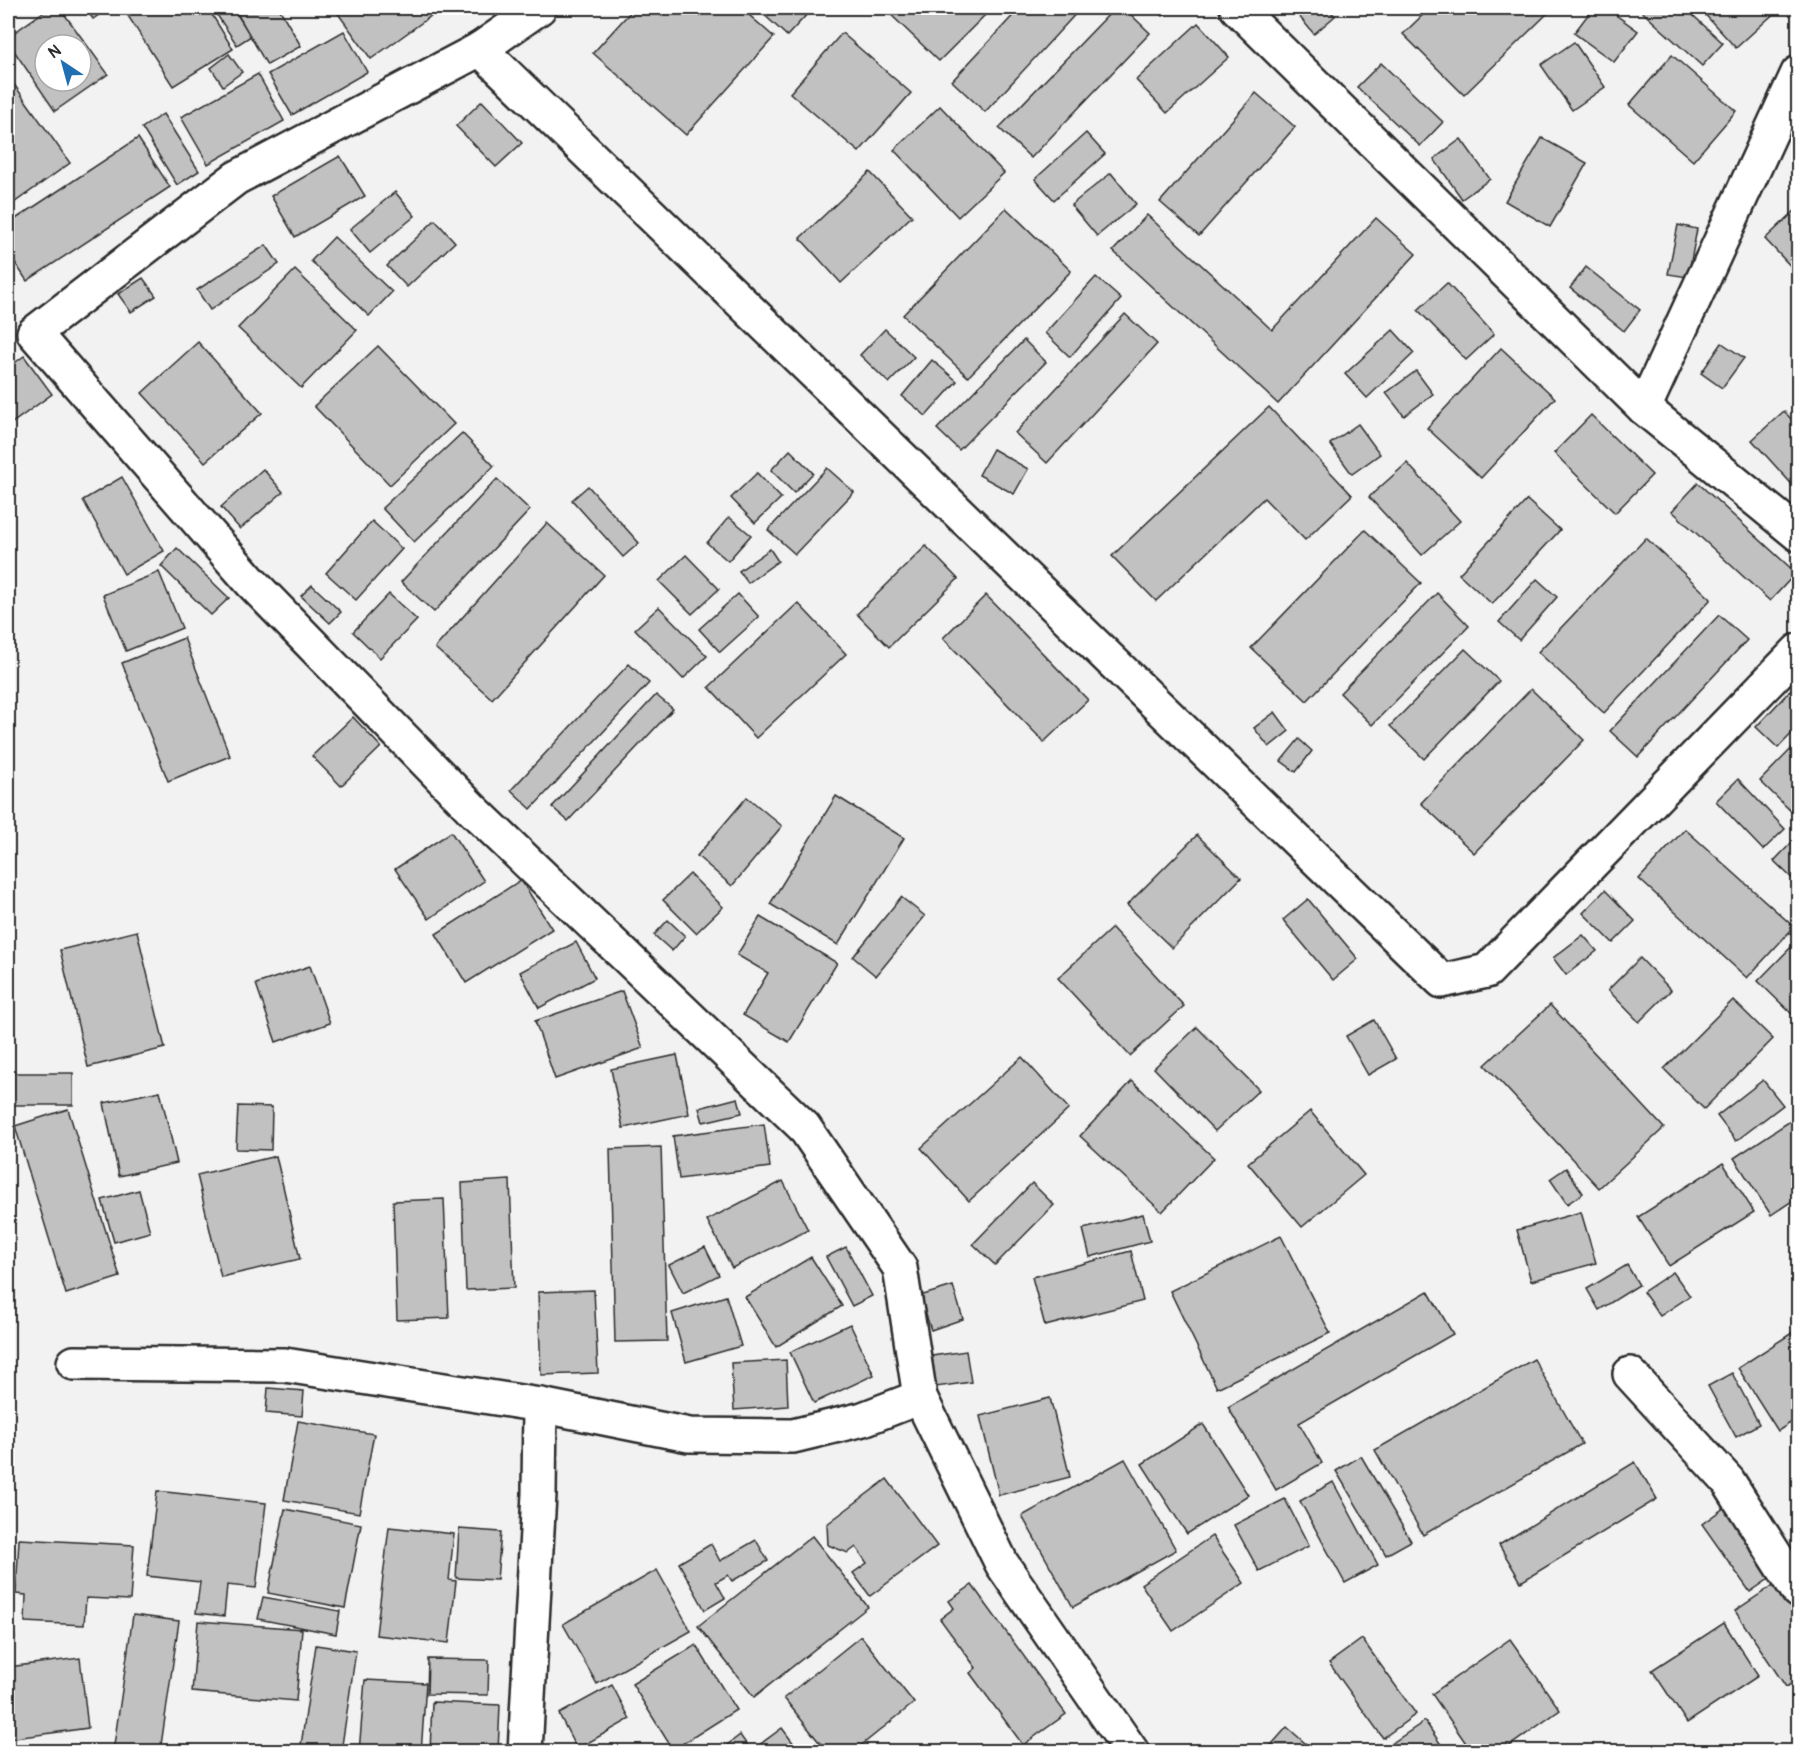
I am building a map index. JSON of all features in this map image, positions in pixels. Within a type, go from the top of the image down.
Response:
[{"type":"street","points":[[539,8],[480,49],[236,178],[34,333],[267,599],[473,810],[804,1127],[900,1268],[920,1397],[1002,1564],[1132,1752]]},
{"type":"street","points":[[1237,8],[1644,408],[1798,534]]},
{"type":"street","points":[[480,49],[1442,981],[1487,970],[1798,651]]},
{"type":"street","points":[[1644,408],[1798,73]]},
{"type":"street","points":[[74,1363],[285,1365],[540,1405],[689,1435],[793,1436],[863,1419],[920,1397]]},
{"type":"street","points":[[1630,1374],[1728,1481],[1798,1592]]},
{"type":"street","points":[[525,1752],[539,1504],[540,1405]]},
{"type":"building","points":[[49,8],[60,8],[78,33],[33,33],[33,79],[8,42],[8,37]]},
{"type":"building","points":[[85,8],[109,8],[93,19]]},
{"type":"building","points":[[123,8],[208,8],[233,49],[173,86]]},
{"type":"building","points":[[233,8],[251,36],[237,45],[213,9]]},
{"type":"building","points":[[234,8],[279,8],[301,46],[267,65]]},
{"type":"building","points":[[334,8],[442,8],[371,59]]},
{"type":"building","points":[[634,8],[741,8],[774,37],[686,135],[593,53]]},
{"type":"building","points":[[757,8],[806,8],[810,11],[787,36]]},
{"type":"building","points":[[884,8],[992,8],[939,61]]},
{"type":"building","points":[[1020,8],[1081,8],[985,112],[952,81]]},
{"type":"building","points":[[1115,8],[1124,8],[1150,33],[1031,158],[999,128]]},
{"type":"building","points":[[1155,8],[1172,8],[1163,16]]},
{"type":"building","points":[[1292,8],[1327,8],[1335,16],[1314,34]]},
{"type":"building","points":[[1430,8],[1553,8],[1464,95],[1403,34]]},
{"type":"building","points":[[1593,8],[1606,8],[1638,31],[1614,62],[1574,33]]},
{"type":"building","points":[[1638,8],[1685,8],[1723,43],[1702,66]]},
{"type":"building","points":[[1699,8],[1780,8],[1736,48]]},
{"type":"building","points":[[1198,23],[1229,57],[1167,113],[1136,80]]},
{"type":"building","points":[[344,31],[367,72],[292,115],[268,74]]},
{"type":"building","points":[[842,33],[911,93],[859,152],[790,93]]},
{"type":"building","points":[[1574,42],[1605,87],[1572,110],[1541,65]]},
{"type":"building","points":[[93,53],[108,74],[93,84]]},
{"type":"building","points":[[229,54],[242,72],[223,86],[211,68]]},
{"type":"building","points":[[1672,55],[1736,111],[1693,161],[1629,105]]},
{"type":"building","points":[[1381,63],[1443,122],[1420,146],[1357,87]]},
{"type":"building","points":[[258,74],[284,121],[208,164],[181,117]]},
{"type":"building","points":[[8,76],[70,163],[8,207]]},
{"type":"building","points":[[43,93],[81,93],[55,111]]},
{"type":"building","points":[[1256,93],[1295,127],[1199,236],[1160,202]]},
{"type":"building","points":[[482,101],[522,143],[496,167],[456,126]]},
{"type":"building","points":[[940,106],[1004,173],[958,217],[894,150]]},
{"type":"building","points":[[163,114],[199,171],[177,185],[142,128]]},
{"type":"building","points":[[1086,133],[1105,154],[1054,200],[1035,179]]},
{"type":"building","points":[[138,138],[170,187],[27,281],[8,252],[8,224]]},
{"type":"building","points":[[1542,138],[1587,163],[1550,227],[1505,201]]},
{"type":"building","points":[[1461,139],[1490,179],[1462,199],[1434,159]]},
{"type":"building","points":[[340,156],[365,196],[295,237],[271,196]]},
{"type":"building","points":[[870,172],[912,216],[841,283],[800,238]]},
{"type":"building","points":[[1111,173],[1136,204],[1097,236],[1071,205]]},
{"type":"building","points":[[395,192],[415,216],[370,253],[350,229]]},
{"type":"building","points":[[1006,208],[1071,271],[968,377],[903,315]]},
{"type":"building","points":[[1798,208],[1798,274],[1765,239]]},
{"type":"building","points":[[1147,215],[1272,330],[1376,218],[1416,254],[1278,404],[1113,251]]},
{"type":"building","points":[[435,220],[455,242],[407,287],[387,266]]},
{"type":"building","points":[[1678,225],[1697,229],[1688,277],[1668,274]]},
{"type":"building","points":[[334,237],[392,292],[369,316],[311,261]]},
{"type":"building","points":[[266,245],[279,264],[210,310],[197,290]]},
{"type":"building","points":[[1586,267],[1640,310],[1624,331],[1570,288]]},
{"type":"building","points":[[295,270],[357,330],[301,388],[238,328]]},
{"type":"building","points":[[1096,277],[1121,299],[1070,357],[1045,333]]},
{"type":"building","points":[[143,278],[156,296],[131,312],[118,294]]},
{"type":"building","points":[[1447,283],[1494,334],[1466,360],[1418,310]]},
{"type":"building","points":[[1125,314],[1157,344],[1047,463],[1015,433]]},
{"type":"building","points":[[885,329],[914,357],[889,383],[860,355]]},
{"type":"building","points":[[1393,330],[1414,353],[1367,398],[1345,374]]},
{"type":"building","points":[[1024,340],[1046,362],[959,450],[937,429]]},
{"type":"building","points":[[198,342],[262,413],[205,462],[142,393]]},
{"type":"building","points":[[1722,343],[1744,358],[1722,388],[1701,373]]},
{"type":"building","points":[[378,346],[454,424],[390,485],[314,406]]},
{"type":"building","points":[[1501,348],[1555,398],[1481,478],[1427,428]]},
{"type":"building","points":[[24,356],[52,394],[8,426],[8,368]]},
{"type":"building","points":[[932,360],[957,381],[926,416],[902,396]]},
{"type":"building","points":[[1416,371],[1433,394],[1404,416],[1386,393]]},
{"type":"building","points":[[1269,407],[1352,495],[1305,540],[1264,498],[1156,601],[1112,556]]},
{"type":"building","points":[[1784,411],[1798,427],[1798,491],[1752,440]]},
{"type":"building","points":[[1591,415],[1652,475],[1615,513],[1554,453]]},
{"type":"building","points":[[1358,424],[1380,454],[1352,474],[1330,444]]},
{"type":"building","points":[[462,433],[494,466],[414,542],[382,508]]},
{"type":"building","points":[[993,449],[1028,469],[1014,494],[979,475]]},
{"type":"building","points":[[790,450],[813,473],[794,493],[771,470]]},
{"type":"building","points":[[1407,463],[1460,521],[1422,555],[1369,497]]},
{"type":"building","points":[[827,468],[854,492],[795,554],[768,530]]},
{"type":"building","points":[[263,469],[283,492],[240,529],[221,507]]},
{"type":"building","points":[[757,473],[781,498],[755,523],[731,498]]},
{"type":"building","points":[[122,477],[164,551],[124,574],[83,500]]},
{"type":"building","points":[[497,479],[530,510],[434,612],[401,582]]},
{"type":"building","points":[[1698,483],[1796,573],[1770,601],[1672,511]]},
{"type":"building","points":[[588,486],[639,543],[623,557],[572,500]]},
{"type":"building","points":[[1527,500],[1560,530],[1492,604],[1459,574]]},
{"type":"building","points":[[729,517],[751,535],[728,561],[707,543]]},
{"type":"building","points":[[372,521],[402,549],[356,600],[326,573]]},
{"type":"building","points":[[547,523],[604,575],[492,699],[435,648]]},
{"type":"building","points":[[1365,530],[1421,583],[1307,701],[1251,648]]},
{"type":"building","points":[[1646,538],[1711,599],[1604,713],[1538,652]]},
{"type":"building","points":[[926,546],[958,579],[889,647],[857,614]]},
{"type":"building","points":[[177,548],[229,598],[211,615],[161,566]]},
{"type":"building","points":[[770,549],[778,561],[748,583],[739,571]]},
{"type":"building","points":[[686,555],[719,589],[692,614],[659,581]]},
{"type":"building","points":[[159,572],[182,628],[126,651],[103,595]]},
{"type":"building","points":[[1537,579],[1557,597],[1519,640],[1499,622]]},
{"type":"building","points":[[312,585],[341,612],[330,623],[301,596]]},
{"type":"building","points":[[1437,593],[1469,626],[1372,725],[1340,693]]},
{"type":"building","points":[[389,594],[417,620],[380,658],[353,632]]},
{"type":"building","points":[[738,594],[759,617],[720,652],[699,629]]},
{"type":"building","points":[[986,595],[1088,700],[1044,742],[943,638]]},
{"type":"building","points":[[798,603],[846,654],[756,738],[709,687]]},
{"type":"building","points":[[659,607],[707,656],[683,679],[635,629]]},
{"type":"building","points":[[1719,615],[1747,640],[1638,757],[1610,731]]},
{"type":"building","points":[[184,638],[230,756],[168,781],[122,663]]},
{"type":"building","points":[[1465,649],[1499,681],[1424,759],[1390,726]]},
{"type":"building","points":[[629,664],[649,683],[531,809],[511,790]]},
{"type":"building","points":[[1798,682],[1798,727],[1778,748],[1756,727]]},
{"type":"building","points":[[1531,689],[1584,740],[1474,853],[1421,803]]},
{"type":"building","points":[[656,695],[673,709],[568,821],[552,807]]},
{"type":"building","points":[[1275,712],[1289,731],[1269,747],[1254,728]]},
{"type":"building","points":[[353,717],[381,747],[341,786],[312,756]]},
{"type":"building","points":[[1299,739],[1312,751],[1296,772],[1281,761]]},
{"type":"building","points":[[1798,742],[1798,818],[1760,781]]},
{"type":"building","points":[[1738,779],[1785,829],[1763,850],[1716,801]]},
{"type":"building","points":[[836,796],[904,838],[838,945],[770,904]]},
{"type":"building","points":[[747,797],[782,826],[732,886],[697,856]]},
{"type":"building","points":[[1685,829],[1794,927],[1747,978],[1639,879]]},
{"type":"building","points":[[451,832],[484,881],[429,919],[395,869]]},
{"type":"building","points":[[1197,835],[1241,878],[1172,948],[1127,905]]},
{"type":"building","points":[[1795,839],[1798,842],[1798,884],[1774,861]]},
{"type":"building","points":[[690,874],[723,907],[696,933],[663,900]]},
{"type":"building","points":[[521,880],[552,929],[466,983],[436,934]]},
{"type":"building","points":[[1605,890],[1635,921],[1613,943],[1583,913]]},
{"type":"building","points":[[901,897],[925,916],[876,976],[853,957]]},
{"type":"building","points":[[1308,899],[1358,959],[1333,980],[1283,920]]},
{"type":"building","points":[[760,917],[837,963],[789,1042],[743,1015],[768,973],[737,955]]},
{"type":"building","points":[[668,920],[685,936],[672,951],[654,935]]},
{"type":"building","points":[[1112,928],[1184,1006],[1130,1056],[1058,978]]},
{"type":"building","points":[[137,931],[165,1048],[88,1067],[60,950]]},
{"type":"building","points":[[1583,935],[1597,951],[1566,975],[1553,958]]},
{"type":"building","points":[[1798,940],[1798,1014],[1795,1017],[1758,981]]},
{"type":"building","points":[[576,942],[595,978],[539,1008],[520,972]]},
{"type":"building","points":[[1640,958],[1671,990],[1639,1022],[1608,990]]},
{"type":"building","points":[[310,966],[330,1023],[276,1042],[256,984]]},
{"type":"building","points":[[622,991],[643,1048],[555,1079],[535,1021]]},
{"type":"building","points":[[1733,1000],[1773,1039],[1704,1109],[1664,1069]]},
{"type":"building","points":[[1550,1005],[1664,1128],[1599,1188],[1485,1065]]},
{"type":"building","points":[[1374,1020],[1396,1059],[1368,1075],[1346,1036]]},
{"type":"building","points":[[1197,1027],[1259,1090],[1215,1131],[1154,1068]]},
{"type":"building","points":[[677,1055],[689,1114],[623,1128],[611,1069]]},
{"type":"building","points":[[1022,1057],[1069,1109],[969,1201],[921,1148]]},
{"type":"building","points":[[8,1073],[73,1073],[73,1105],[8,1105]]},
{"type":"building","points":[[1763,1080],[1783,1105],[1736,1141],[1717,1116]]},
{"type":"building","points":[[1132,1081],[1214,1158],[1162,1212],[1080,1136]]},
{"type":"building","points":[[160,1091],[177,1163],[119,1176],[104,1103]]},
{"type":"building","points":[[738,1098],[742,1113],[703,1122],[699,1108]]},
{"type":"building","points":[[238,1106],[272,1107],[271,1150],[236,1149]]},
{"type":"building","points":[[68,1109],[120,1277],[66,1294],[15,1126]]},
{"type":"building","points":[[1310,1111],[1364,1175],[1302,1227],[1248,1163]]},
{"type":"building","points":[[1798,1116],[1798,1197],[1771,1215],[1734,1158]]},
{"type":"building","points":[[764,1124],[770,1167],[679,1179],[673,1136]]},
{"type":"building","points":[[661,1147],[667,1341],[615,1342],[610,1149]]},
{"type":"building","points":[[276,1156],[300,1259],[221,1277],[197,1175]]},
{"type":"building","points":[[1723,1163],[1754,1212],[1669,1266],[1638,1217]]},
{"type":"building","points":[[1566,1168],[1583,1193],[1567,1204],[1550,1179]]},
{"type":"building","points":[[510,1180],[514,1288],[466,1290],[462,1183]]},
{"type":"building","points":[[783,1181],[808,1230],[732,1268],[707,1220]]},
{"type":"building","points":[[1032,1183],[1054,1205],[995,1265],[973,1244]]},
{"type":"building","points":[[139,1190],[150,1232],[114,1242],[102,1200]]},
{"type":"building","points":[[444,1199],[449,1318],[397,1320],[393,1201]]},
{"type":"building","points":[[1581,1212],[1596,1263],[1531,1281],[1517,1230]]},
{"type":"building","points":[[1143,1214],[1150,1241],[1090,1257],[1083,1229]]},
{"type":"building","points":[[1281,1236],[1330,1333],[1217,1388],[1170,1291]]},
{"type":"building","points":[[705,1247],[719,1275],[683,1293],[669,1265]]},
{"type":"building","points":[[846,1247],[872,1296],[852,1306],[826,1257]]},
{"type":"building","points":[[1131,1251],[1143,1301],[1045,1326],[1032,1277]]},
{"type":"building","points":[[811,1257],[842,1306],[776,1347],[745,1297]]},
{"type":"building","points":[[1627,1265],[1639,1285],[1599,1310],[1587,1289]]},
{"type":"building","points":[[1673,1272],[1690,1296],[1660,1316],[1643,1292]]},
{"type":"building","points":[[953,1286],[963,1319],[931,1330],[920,1296]]},
{"type":"building","points":[[594,1290],[598,1373],[541,1375],[538,1292]]},
{"type":"building","points":[[1428,1291],[1453,1334],[1299,1423],[1322,1463],[1276,1490],[1228,1407]]},
{"type":"building","points":[[726,1296],[741,1346],[686,1362],[672,1313]]},
{"type":"building","points":[[850,1324],[874,1375],[814,1403],[790,1352]]},
{"type":"building","points":[[1798,1329],[1798,1418],[1778,1431],[1738,1368]]},
{"type":"building","points":[[966,1351],[971,1382],[936,1387],[932,1356]]},
{"type":"building","points":[[1534,1359],[1582,1444],[1423,1535],[1375,1450]]},
{"type":"building","points":[[786,1360],[788,1406],[734,1410],[731,1363]]},
{"type":"building","points":[[1732,1373],[1759,1424],[1736,1437],[1708,1386]]},
{"type":"building","points":[[268,1388],[304,1391],[302,1416],[266,1413]]},
{"type":"building","points":[[1050,1398],[1070,1477],[999,1495],[980,1416]]},
{"type":"building","points":[[298,1421],[374,1434],[359,1513],[284,1500]]},
{"type":"building","points":[[1203,1424],[1248,1495],[1187,1534],[1142,1464]]},
{"type":"building","points":[[1361,1456],[1411,1541],[1386,1555],[1336,1471]]},
{"type":"building","points":[[1125,1459],[1176,1550],[1073,1607],[1022,1516]]},
{"type":"building","points":[[1635,1462],[1657,1499],[1521,1582],[1499,1545]]},
{"type":"building","points":[[887,1479],[937,1546],[870,1596],[853,1573],[867,1563],[856,1547],[848,1553],[828,1545],[827,1524]]},
{"type":"building","points":[[1333,1482],[1378,1565],[1345,1583],[1300,1501]]},
{"type":"building","points":[[157,1491],[266,1503],[256,1588],[227,1585],[224,1616],[196,1613],[200,1582],[147,1576]]},
{"type":"building","points":[[1285,1499],[1309,1546],[1259,1571],[1234,1525]]},
{"type":"building","points":[[1728,1505],[1776,1574],[1750,1592],[1702,1524]]},
{"type":"building","points":[[285,1509],[361,1524],[345,1608],[268,1593]]},
{"type":"building","points":[[389,1527],[454,1534],[449,1580],[456,1581],[449,1643],[376,1635]]},
{"type":"building","points":[[459,1529],[501,1532],[497,1580],[456,1578]]},
{"type":"building","points":[[812,1536],[868,1607],[754,1697],[698,1626]]},
{"type":"building","points":[[1212,1536],[1244,1583],[1173,1631],[1141,1584]]},
{"type":"building","points":[[19,1539],[134,1545],[130,1600],[86,1598],[84,1625],[25,1622],[26,1595],[16,1594]]},
{"type":"building","points":[[756,1540],[768,1561],[732,1581],[728,1575],[716,1582],[725,1598],[705,1610],[679,1563],[711,1544],[720,1561]]},
{"type":"building","points":[[657,1570],[691,1631],[597,1684],[563,1624]]},
{"type":"building","points":[[1778,1582],[1798,1612],[1798,1679],[1786,1687],[1735,1611]]},
{"type":"building","points":[[972,1585],[1066,1714],[1023,1745],[970,1673],[976,1668],[940,1619],[954,1608],[949,1601]]},
{"type":"building","points":[[263,1597],[340,1611],[336,1634],[258,1619]]},
{"type":"building","points":[[8,1608],[15,1638],[8,1640]]},
{"type":"building","points":[[133,1615],[179,1621],[160,1752],[113,1752]]},
{"type":"building","points":[[198,1621],[302,1629],[296,1701],[192,1692]]},
{"type":"building","points":[[1724,1623],[1758,1676],[1687,1723],[1652,1670]]},
{"type":"building","points":[[861,1636],[914,1703],[853,1752],[827,1752],[784,1698]]},
{"type":"building","points":[[1362,1639],[1416,1714],[1383,1738],[1329,1663]]},
{"type":"building","points":[[1510,1639],[1560,1710],[1501,1752],[1472,1752],[1432,1694]]},
{"type":"building","points":[[316,1645],[356,1651],[341,1752],[300,1752]]},
{"type":"building","points":[[696,1645],[736,1710],[673,1750],[632,1684]]},
{"type":"building","points":[[80,1658],[88,1728],[8,1739],[8,1667]]},
{"type":"building","points":[[428,1659],[489,1660],[488,1695],[427,1694]]},
{"type":"building","points":[[365,1680],[426,1683],[421,1752],[359,1752]]},
{"type":"building","points":[[612,1685],[630,1719],[577,1749],[559,1714]]},
{"type":"building","points":[[432,1702],[500,1705],[498,1752],[430,1752]]},
{"type":"building","points":[[1425,1721],[1446,1752],[1379,1752]]},
{"type":"building","points":[[1287,1727],[1315,1752],[1265,1752]]},
{"type":"building","points":[[782,1728],[800,1752],[718,1752],[740,1735],[751,1751]]}]
